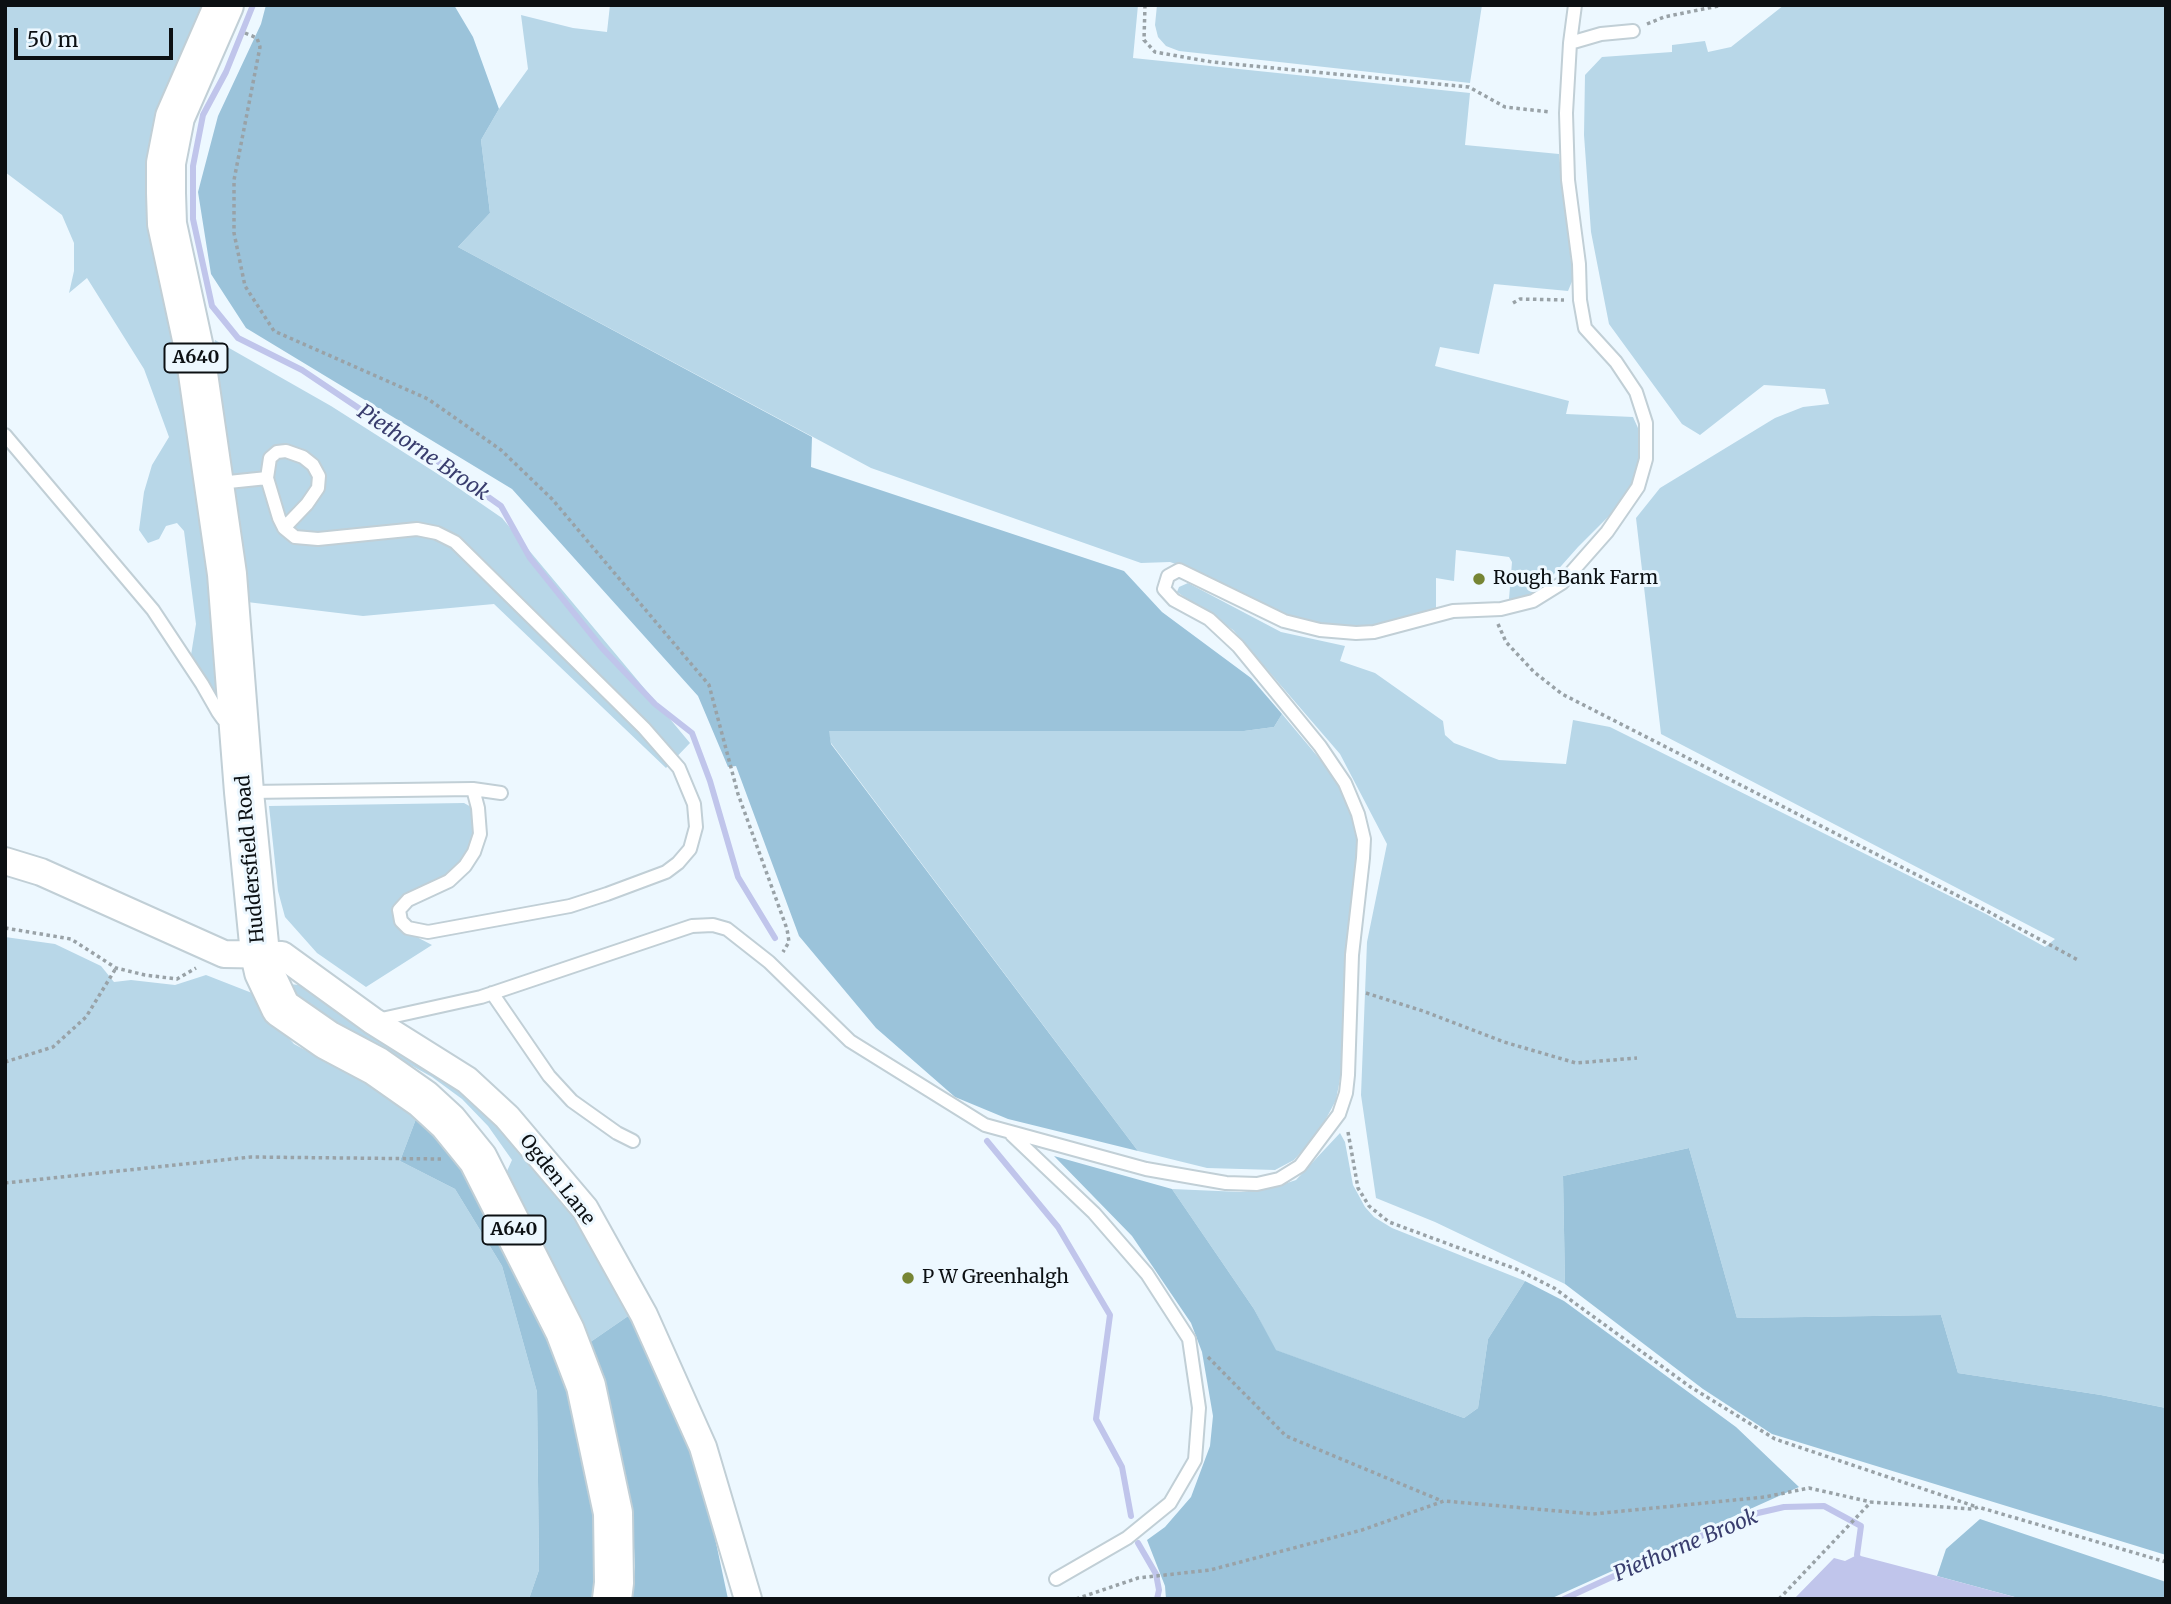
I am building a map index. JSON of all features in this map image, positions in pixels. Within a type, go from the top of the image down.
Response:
[{"type":"main road","name":"Huddersfield Road","points":[[224,5],[175,117],[166,163],[167,224],[195,353],[227,574],[244,792],[242,954],[264,972],[281,1007],[327,1040],[376,1066],[423,1099],[448,1122],[473,1152],[565,1331],[586,1386],[613,1513],[612,1599]]},
{"type":"street","name":"Ogden Lane","points":[[5,861],[41,872],[242,954],[282,955],[373,1021],[467,1080],[508,1117],[584,1209],[644,1315],[703,1447],[748,1599]]},
{"type":"lane","points":[[373,1021],[492,993],[692,926],[713,925],[727,929],[775,968],[850,1041],[985,1125],[1146,1169],[1226,1183],[1257,1184],[1279,1179],[1300,1166],[1339,1114],[1349,1075],[1350,992],[1364,839],[1358,814],[1345,783],[1320,746],[1238,646],[1209,619],[1174,600],[1164,589],[1168,576],[1179,570],[1284,621],[1320,630],[1374,632],[1453,611],[1491,610],[1533,601],[1562,583],[1607,532],[1638,486],[1646,459],[1646,423],[1636,392],[1616,362],[1585,328],[1580,300],[1568,180],[1566,113],[1575,5]]},
{"type":"lane","points":[[1570,43],[1601,34],[1633,31]]},
{"type":"lane","points":[[5,435],[153,610],[223,719],[240,722]]},
{"type":"lane","points":[[284,528],[318,488],[319,476],[313,465],[303,457],[286,451],[277,452],[270,458],[267,478],[273,504],[284,528],[295,537],[308,539],[417,530],[437,533],[455,542],[644,728],[679,768],[694,804],[696,827],[690,849],[678,863],[666,872],[607,894],[570,906],[428,932],[408,928],[401,920],[399,910],[408,900],[449,881],[465,866],[474,852],[480,834],[473,789]]},
{"type":"lane","points":[[215,483],[267,478]]},
{"type":"lane","points":[[244,792],[473,789],[501,793]]},
{"type":"lane","points":[[492,993],[549,1076],[572,1101],[633,1142]]},
{"type":"lane","points":[[1009,1133],[1094,1213],[1147,1274],[1189,1339],[1199,1408],[1195,1460],[1170,1503],[1127,1538],[1056,1580]]},
{"type":"path","points":[[1145,5],[1144,40],[1155,52],[1212,62],[1469,87],[1505,107],[1566,113]]},
{"type":"path","points":[[1633,31],[1664,17],[1723,5]]},
{"type":"path","points":[[257,38],[260,47],[234,180],[234,233],[245,286],[274,331],[428,399],[501,450],[552,499],[709,685],[738,794],[787,929],[789,942],[775,968]]},
{"type":"path","points":[[1513,303],[1520,299],[1580,300]]},
{"type":"path","points":[[1491,610],[1506,642],[1534,672],[1562,694],[1976,905],[2078,960]]},
{"type":"path","points":[[5,928],[71,939],[116,968],[177,979],[242,954]]},
{"type":"path","points":[[5,1062],[53,1047],[86,1017],[116,968]]},
{"type":"path","points":[[1350,992],[1366,993],[1423,1011],[1504,1042],[1576,1063],[1637,1058]]},
{"type":"path","points":[[1339,1114],[1348,1132],[1358,1188],[1369,1206],[1390,1222],[1516,1269],[1554,1288],[1689,1386],[1775,1439],[1978,1507],[2166,1562]]},
{"type":"path","points":[[5,1183],[251,1157],[462,1158],[473,1152]]},
{"type":"path","points":[[1189,1339],[1247,1394],[1286,1436],[1444,1501],[1592,1514],[1765,1497],[1809,1488],[1871,1502],[1972,1509],[1978,1507]]},
{"type":"path","points":[[1076,1599],[1142,1578],[1210,1570],[1362,1531],[1444,1501]]},
{"type":"path","points":[[1779,1599],[1871,1502]]},
{"type":"shaded area","points":[[5,5],[206,5],[174,76],[188,371],[223,709],[191,655],[196,624],[184,531],[177,523],[166,526],[159,539],[148,543],[139,530],[144,492],[152,465],[169,437],[144,369],[87,278],[69,293],[74,271],[74,243],[62,215],[5,172]]},
{"type":"shaded area","points":[[266,5],[454,5],[473,37],[499,109],[481,140],[490,213],[458,247],[812,437],[811,467],[1124,571],[1162,612],[1251,678],[1282,714],[1274,727],[1244,731],[829,731],[831,744],[1138,1151],[1008,1119],[955,1097],[876,1028],[799,936],[736,766],[728,767],[698,696],[512,489],[246,328],[211,274],[198,192],[218,116],[261,24]]},
{"type":"shaded area","points":[[610,5],[1138,5],[1133,58],[1470,93],[1465,145],[1559,154],[1573,279],[1568,291],[1494,284],[1479,354],[1440,347],[1435,366],[1569,401],[1566,414],[1633,417],[1643,439],[1635,483],[1623,502],[1538,592],[1523,599],[1509,599],[1512,562],[1509,557],[1456,550],[1454,581],[1436,578],[1436,608],[1364,628],[1330,627],[1286,614],[1202,573],[1170,562],[1141,563],[871,468],[458,247],[490,213],[481,140],[499,109],[528,69],[521,15],[573,28],[607,32]]},
{"type":"shaded area","points":[[1157,5],[1482,5],[1470,83],[1179,51],[1166,46],[1158,37],[1155,25]]},
{"type":"shaded area","points":[[1784,5],[2166,5],[2166,1408],[1958,1373],[1941,1315],[1737,1318],[1689,1148],[1563,1176],[1565,1284],[1435,1222],[1376,1198],[1361,1095],[1367,942],[1387,844],[1340,754],[1233,630],[1177,592],[1179,587],[1188,583],[1281,632],[1345,646],[1340,661],[1375,673],[1443,721],[1445,735],[1454,743],[1499,760],[1566,764],[1573,720],[1610,727],[1986,914],[2045,947],[2055,939],[1661,734],[1636,518],[1660,488],[1775,418],[1803,407],[1829,404],[1825,389],[1764,385],[1700,435],[1682,424],[1609,324],[1591,232],[1584,135],[1585,75],[1602,57],[1672,52],[1672,45],[1705,41],[1708,52],[1731,47]]},
{"type":"shaded area","points":[[215,340],[331,406],[502,518],[690,743],[666,768],[494,604],[363,616],[247,602],[211,356]]},
{"type":"shaded area","points":[[1282,714],[1334,776],[1354,821],[1359,858],[1345,969],[1344,1058],[1336,1100],[1319,1132],[1294,1160],[1275,1170],[1207,1168],[1138,1151],[831,743],[828,731],[1244,731],[1274,727]]},
{"type":"shaded area","points":[[464,803],[473,808],[477,826],[466,856],[450,874],[400,900],[411,934],[432,945],[366,987],[317,953],[285,917],[278,891],[269,806]]},
{"type":"shaded area","points":[[5,937],[55,944],[101,966],[114,982],[131,980],[175,985],[206,975],[252,993],[294,1044],[419,1111],[400,1161],[455,1189],[502,1266],[537,1392],[539,1570],[529,1599],[5,1599]]},
{"type":"shaded area","points":[[288,984],[300,985],[471,1091],[568,1205],[634,1312],[589,1343],[507,1171],[512,1160],[488,1126],[462,1099],[432,1077],[337,1024],[300,998]]},
{"type":"shaded area","points":[[419,1111],[478,1173],[588,1428],[604,1599],[529,1599],[539,1570],[537,1392],[502,1266],[455,1189],[400,1161]]},
{"type":"shaded area","points":[[1340,1133],[1345,1142],[1353,1185],[1374,1217],[1392,1228],[1525,1281],[1488,1339],[1478,1408],[1464,1418],[1275,1350],[1254,1309],[1172,1189],[1241,1192],[1272,1188],[1296,1180]]},
{"type":"shaded area","points":[[1689,1148],[1737,1318],[1941,1315],[1958,1373],[2166,1408],[2166,1555],[1772,1434],[1703,1389],[1565,1284],[1563,1176]]},
{"type":"shaded area","points":[[1054,1156],[1172,1189],[1254,1309],[1276,1350],[1464,1418],[1478,1408],[1488,1339],[1525,1281],[1564,1301],[1736,1427],[1799,1487],[1550,1599],[1166,1599],[1165,1586],[1147,1540],[1165,1527],[1191,1497],[1210,1446],[1213,1416],[1202,1352],[1191,1323],[1132,1236]]},
{"type":"shaded area","points":[[634,1312],[687,1435],[708,1505],[728,1599],[632,1599],[635,1567],[632,1508],[610,1409],[589,1343]]},
{"type":"shaded area","points":[[1980,1519],[2166,1582],[2166,1599],[2022,1599],[1937,1576],[1946,1549]]},
{"type":"shaded area","points":[[1857,1555],[2022,1599],[1794,1599],[1834,1558],[1845,1561]]},
{"type":"waterway","name":"Piethorne Brook","points":[[253,5],[226,72],[203,115],[193,166],[193,219],[212,306],[238,338],[302,370],[501,506],[530,558],[602,648],[655,704],[692,733],[710,781],[738,877],[775,938]]},
{"type":"waterway","name":"Piethorne Brook","points":[[987,1141],[1058,1227],[1110,1315],[1096,1419],[1122,1467],[1131,1516]]},
{"type":"waterway","name":"Piethorne Brook","points":[[1564,1599],[1712,1531],[1758,1513],[1784,1507],[1824,1506],[1861,1526],[1857,1555],[1859,1560]]},
{"type":"waterway","points":[[1138,1543],[1156,1574],[1159,1590],[1157,1599]]},
{"type":"place","name":"Rough Bank Farm","points":[[1479,579]]},
{"type":"place","name":"P W Greenhalgh","points":[[908,1278]]}]
